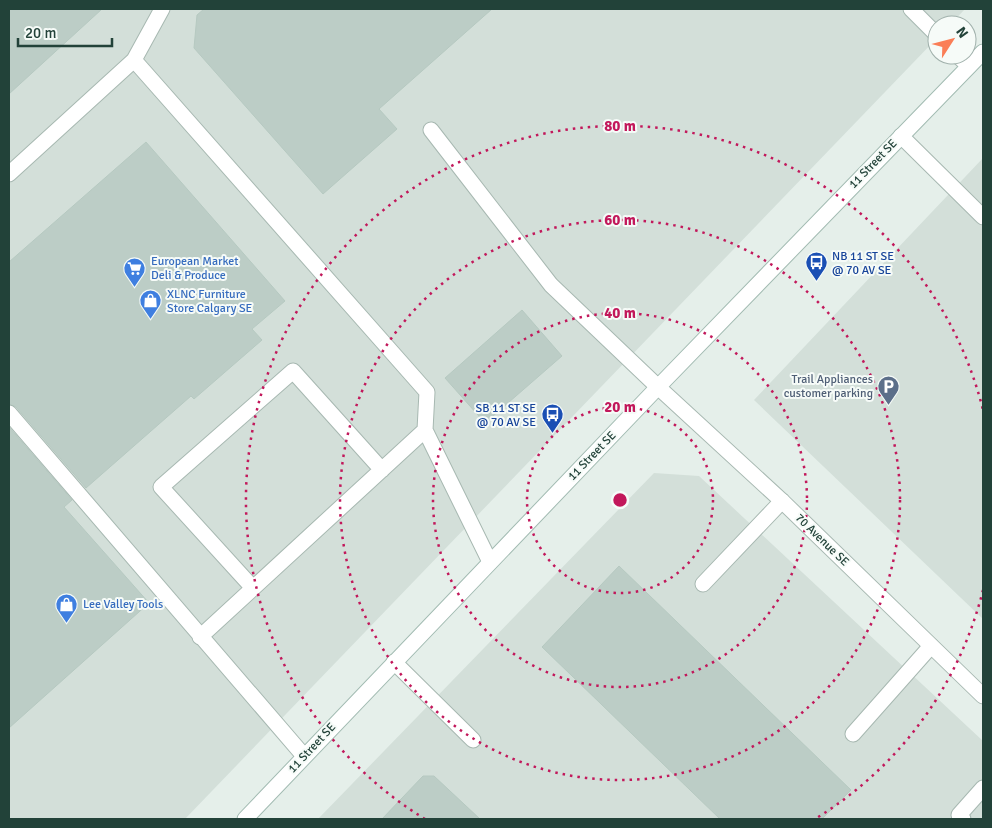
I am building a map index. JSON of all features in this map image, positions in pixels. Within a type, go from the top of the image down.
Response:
[{"type":"street","points":[[9,174],[134,60],[162,9]]},
{"type":"street","points":[[911,9],[927,25]]},
{"type":"street","name":"11 Street SE","points":[[245,819],[658,387],[983,52]]},
{"type":"street","points":[[134,60],[427,392],[425,430],[490,562]]},
{"type":"street","name":"70 Avenue SE","points":[[431,130],[551,285],[782,501],[983,696]]},
{"type":"street","points":[[901,136],[983,218]]},
{"type":"street","points":[[253,588],[161,487],[292,371],[382,470]]},
{"type":"street","points":[[9,413],[304,756]]},
{"type":"street","points":[[200,637],[425,430]]},
{"type":"street","points":[[703,584],[782,501]]},
{"type":"street","points":[[854,734],[931,646]]},
{"type":"street","points":[[394,662],[472,740]]},
{"type":"street","points":[[963,819],[959,815],[983,788]]},
{"type":"shaded area","points":[[9,9],[965,9],[959,15],[927,15],[927,48],[185,819],[9,819]]},
{"type":"shaded area","name":"Trail Appliances customer parking","points":[[983,158],[983,619],[754,400]]},
{"type":"shaded area","points":[[654,473],[699,476],[983,741],[983,819],[318,819]]},
{"type":"building","points":[[9,9],[102,9],[9,94]]},
{"type":"building","points":[[204,9],[492,9],[379,109],[397,129],[323,194],[194,48],[197,15]]},
{"type":"building","points":[[146,142],[285,301],[252,329],[262,340],[194,399],[191,396],[86,488],[16,407],[9,404],[9,262]]},
{"type":"building","points":[[522,310],[562,356],[485,423],[445,378]]},
{"type":"building","points":[[9,427],[72,500],[64,507],[149,603],[9,728]]},
{"type":"building","points":[[619,566],[851,790],[822,819],[720,819],[542,647]]},
{"type":"building","points":[[423,776],[434,776],[480,819],[382,819]]},
{"type":"place","name":"NB 11 ST SE @ 70 AV SE","points":[[816,282]]},
{"type":"place","name":"European Market Deli & Produce","points":[[135,287]]},
{"type":"place","name":"XLNC Furniture Store Calgary SE","points":[[151,320]]},
{"type":"place","name":"Trail Appliances customer parking","points":[[889,405]]},
{"type":"place","name":"SB 11 ST SE @ 70 AV SE","points":[[552,434]]},
{"type":"place","name":"Lee Valley Tools","points":[[67,623]]}]
